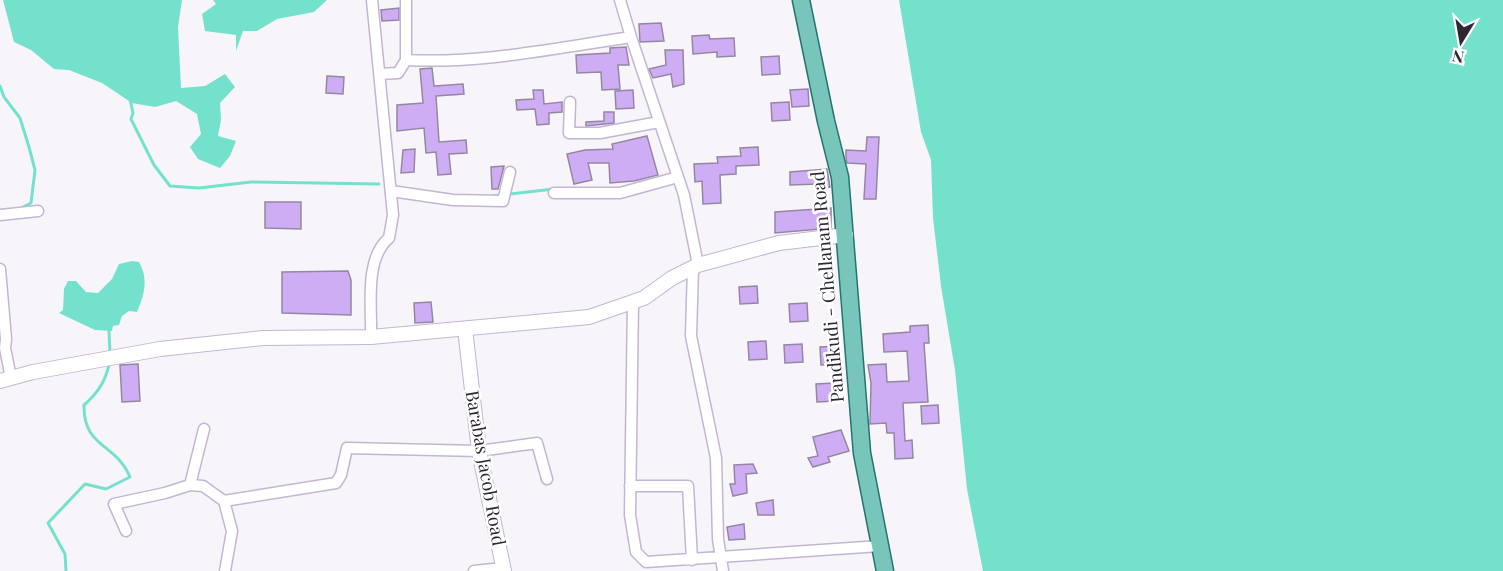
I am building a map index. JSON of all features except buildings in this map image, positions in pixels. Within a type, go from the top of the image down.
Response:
[{"type":"main road","name":"Pandikudi - Chellanam Road","points":[[801,0],[826,122],[840,177],[861,443],[885,571]]},
{"type":"main road","points":[[5,379],[98,359],[263,338],[371,337],[589,317],[644,298],[695,266],[779,243],[846,235]]},
{"type":"main road","name":"Barabas Jacob Road","points":[[465,329],[479,452],[504,570]]},
{"type":"street","points":[[371,337],[374,258],[381,245],[389,238],[393,215],[372,0]]},
{"type":"street","points":[[380,74],[398,73],[406,60],[406,0]]},
{"type":"street","points":[[620,0],[678,177],[695,266],[690,330],[716,458],[723,571]]},
{"type":"street","points":[[406,60],[428,61],[522,54],[631,37]]},
{"type":"street","points":[[570,102],[569,133],[600,134],[659,122]]},
{"type":"street","points":[[391,191],[453,200],[503,201],[510,172]]},
{"type":"street","points":[[554,193],[620,193],[678,177]]},
{"type":"street","points":[[0,215],[38,211]]},
{"type":"street","points":[[0,269],[6,339],[5,379]]},
{"type":"street","points":[[633,302],[630,515],[636,552],[646,567],[692,560],[880,546]]},
{"type":"street","points":[[190,484],[204,429]]},
{"type":"street","points":[[224,501],[336,483],[341,475],[347,448],[479,452],[537,443],[548,479]]},
{"type":"street","points":[[126,531],[114,504],[165,494],[190,484],[203,486],[224,501],[232,531],[225,571]]},
{"type":"street","points":[[630,486],[688,486],[692,560]]},
{"type":"street","points":[[474,571],[504,570]]},
{"type":"shaded area","points":[[3,0],[182,0],[178,27],[181,88],[205,86],[225,74],[235,87],[220,103],[221,120],[218,136],[236,141],[230,156],[220,168],[198,159],[190,147],[201,134],[197,114],[176,101],[155,107],[132,103],[102,83],[69,70],[54,69],[31,50],[14,42]]},
{"type":"shaded area","points":[[213,0],[327,0],[314,12],[277,19],[257,31],[243,31],[236,51],[236,35],[205,31],[202,14],[216,4]]},
{"type":"shaded area","points":[[899,0],[1503,0],[1503,571],[983,571],[967,489],[955,370],[941,286],[933,218],[931,160],[921,132]]},
{"type":"shaded area","points":[[139,262],[144,275],[142,300],[137,312],[129,311],[122,316],[119,325],[113,326],[112,331],[95,330],[59,313],[63,310],[64,289],[68,281],[76,281],[86,292],[98,293],[112,279],[119,264]]},
{"type":"waterway","points":[[0,86],[4,97],[20,118],[35,170],[31,203],[19,209]]},
{"type":"waterway","points":[[130,99],[133,113],[131,119],[154,165],[170,186],[199,188],[251,182],[379,184]]},
{"type":"waterway","points":[[492,196],[554,189]]},
{"type":"waterway","points":[[109,331],[110,354]]},
{"type":"waterway","points":[[66,571],[65,554],[48,523],[85,484],[106,489],[130,477],[117,457],[94,438],[85,419],[84,405],[101,385],[110,361]]}]
